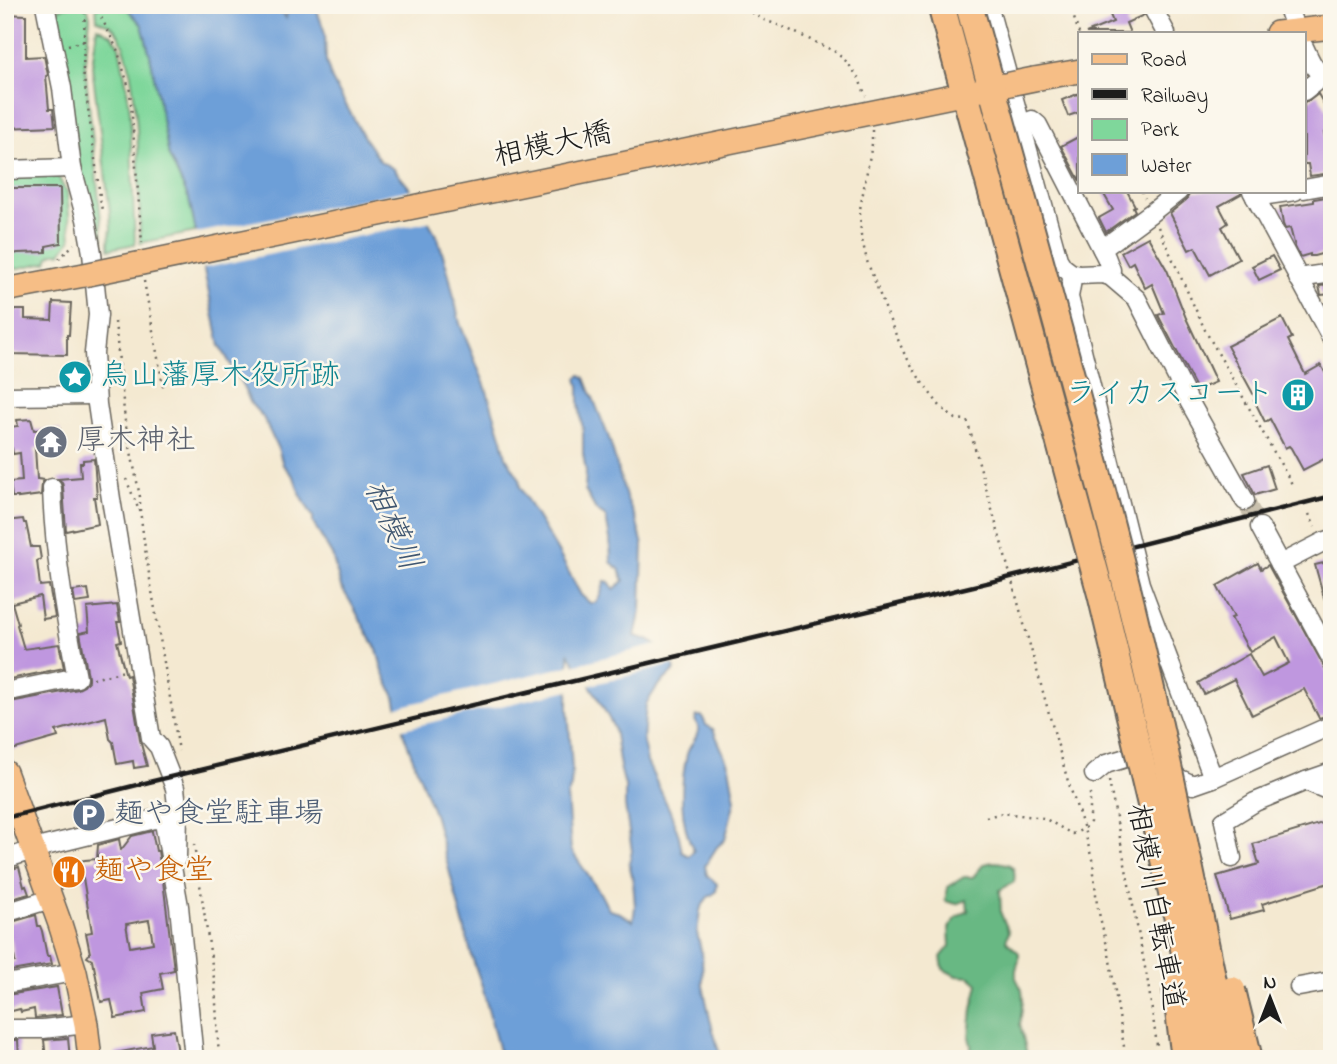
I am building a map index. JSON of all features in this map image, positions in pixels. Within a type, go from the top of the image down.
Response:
[{"type":"highway","points":[[941,5],[1101,594],[1176,910],[1207,1059]]},
{"type":"highway","points":[[969,5],[1126,587],[1229,1059]]},
{"type":"highway","points":[[1101,594],[1116,688],[1161,891],[1185,1059]]},
{"type":"highway","points":[[1158,725],[1249,1059]]},
{"type":"main road","points":[[1306,33],[1332,27]]},
{"type":"main road","name":"相模大橋","points":[[5,290],[1078,71]]},
{"type":"main road","points":[[7,785],[34,849],[75,972],[90,1059]]},
{"type":"street","points":[[46,5],[62,88],[72,168],[92,253],[98,315],[94,353],[96,395],[115,524],[151,738],[159,747],[175,788],[177,858],[173,865]]},
{"type":"street","points":[[988,5],[1058,259],[1071,273],[1110,276],[1137,299],[1189,401],[1245,500]]},
{"type":"street","points":[[1151,5],[1165,32]]},
{"type":"street","points":[[1287,5],[1292,32]]},
{"type":"street","points":[[1306,55],[1318,73],[1327,76]]},
{"type":"street","points":[[1306,90],[1327,76]]},
{"type":"street","points":[[1032,120],[1038,125],[1102,249],[1111,270],[1110,276]]},
{"type":"street","points":[[5,170],[72,168]]},
{"type":"street","points":[[1306,189],[1332,184]]},
{"type":"street","points":[[1102,249],[1179,192]]},
{"type":"street","points":[[1281,192],[1253,194],[1332,339]]},
{"type":"street","points":[[1071,273],[1069,297],[1140,584],[1213,778]]},
{"type":"street","points":[[1298,278],[1332,273]]},
{"type":"street","points":[[5,396],[96,395]]},
{"type":"street","points":[[5,692],[76,678],[57,558],[52,488]]},
{"type":"street","points":[[1260,527],[1332,660]]},
{"type":"street","points":[[1280,564],[1332,539]]},
{"type":"street","points":[[1100,769],[1129,757],[1151,756],[1163,761],[1178,778],[1193,785],[1332,726]]},
{"type":"street","points":[[1232,858],[1224,821],[1255,802],[1332,772]]},
{"type":"street","points":[[1306,781],[1332,792]]},
{"type":"street","points":[[5,859],[34,849],[163,817],[180,906],[194,1059]]},
{"type":"street","points":[[5,913],[51,899]]},
{"type":"street","points":[[5,984],[75,972]]},
{"type":"street","points":[[1299,987],[1332,981]]},
{"type":"street","points":[[5,1029],[86,1024]]},
{"type":"path","points":[[85,5],[83,71],[102,214]]},
{"type":"path","points":[[95,5],[117,48],[130,91],[142,242]]},
{"type":"path","points":[[740,5],[764,20],[834,51],[858,77],[867,97]]},
{"type":"path","points":[[1070,5],[1078,32]]},
{"type":"path","points":[[872,120],[872,144],[860,209],[861,235],[867,261],[904,353],[923,384],[950,415],[956,419],[967,420],[1093,863],[1097,905],[1110,954],[1126,1059]]},
{"type":"path","points":[[1151,213],[1205,330],[1292,484]]},
{"type":"path","points":[[144,270],[164,391]]},
{"type":"path","points":[[114,311],[125,421],[140,496],[139,510],[146,556],[181,759]]},
{"type":"path","points":[[76,678],[88,681],[128,670]]},
{"type":"path","points":[[986,817],[1003,813],[1044,818],[1072,834],[1084,829],[1090,822],[1090,784],[1100,769]]},
{"type":"path","name":"相模川自転車道","points":[[1100,769],[1148,983],[1159,1059]]},
{"type":"path","points":[[194,841],[215,985],[219,1059]]},
{"type":"green space","points":[[72,5],[87,5],[90,17],[85,65],[104,250],[98,251],[81,182],[56,10]]},
{"type":"green space","points":[[96,5],[124,5],[142,25],[169,156],[189,199],[196,232],[140,243],[137,128],[129,65],[122,41],[112,27],[97,20]]},
{"type":"green space","points":[[97,27],[112,35],[119,46],[130,111],[135,244],[109,249],[110,213],[92,66]]},
{"type":"green space","points":[[56,173],[67,191],[71,239],[61,253],[51,255],[47,262],[5,271],[5,176]]},
{"type":"green space","points":[[984,864],[1007,864],[1014,871],[1014,882],[1000,890],[1001,914],[1009,932],[1006,941],[1019,953],[1016,978],[1022,990],[1020,1024],[1028,1059],[976,1059],[971,1055],[969,1037],[978,984],[970,977],[956,976],[943,969],[941,957],[950,946],[949,928],[957,917],[968,911],[967,900],[956,904],[945,901],[948,887],[964,877],[973,877]]},
{"type":"water","name":"相模川","points":[[124,5],[280,5],[286,18],[288,5],[315,5],[325,33],[326,62],[332,80],[365,139],[380,161],[394,169],[408,186],[438,238],[460,324],[485,385],[506,457],[519,478],[520,487],[581,595],[590,603],[595,603],[605,581],[614,589],[624,581],[619,569],[611,562],[606,517],[596,510],[585,490],[586,471],[577,378],[581,375],[585,378],[609,438],[643,545],[641,609],[635,636],[660,648],[675,670],[657,687],[646,704],[643,741],[647,762],[670,811],[682,852],[689,856],[694,851],[683,816],[682,791],[687,754],[698,729],[695,720],[697,716],[702,716],[706,725],[713,729],[729,766],[735,800],[725,840],[705,866],[707,875],[717,884],[716,892],[707,898],[700,910],[697,933],[702,954],[703,986],[721,1059],[501,1059],[435,817],[404,735],[395,697],[383,672],[377,650],[341,587],[332,555],[313,523],[313,517],[294,477],[283,465],[263,417],[251,404],[220,346],[189,199],[169,156],[142,25]],"holes":[[[569,654],[597,696],[614,728],[625,786],[625,806],[632,851],[629,863],[635,907],[633,921],[609,910],[571,850],[567,796],[571,787],[572,769],[568,708]]]},
{"type":"pier","points":[[413,189],[432,221],[200,269],[192,234]]},
{"type":"pier","points":[[661,644],[675,657],[677,664],[586,686],[573,665]]},
{"type":"pier","points":[[572,665],[573,689],[399,730],[394,708]]},
{"type":"building","points":[[1106,5],[1140,5],[1144,15],[1126,23],[1130,32],[1088,32],[1113,22]]},
{"type":"building","points":[[5,14],[26,15],[26,57],[44,56],[48,75],[49,109],[53,109],[55,126],[5,128]]},
{"type":"building","points":[[1078,94],[1078,113],[1068,116],[1062,100]]},
{"type":"building","points":[[1318,94],[1332,118],[1332,130],[1324,133],[1329,157],[1332,157],[1332,173],[1310,176],[1306,164],[1306,101]]},
{"type":"building","points":[[1078,137],[1078,177],[1061,146]]},
{"type":"building","points":[[11,188],[60,188],[61,243],[46,246],[46,252],[5,256],[5,203],[11,202]]},
{"type":"building","points":[[1103,192],[1128,192],[1135,211],[1106,232],[1099,218],[1113,210]]},
{"type":"building","points":[[1241,192],[1219,206],[1228,223],[1222,227],[1239,259],[1210,275],[1195,247],[1189,250],[1170,213],[1186,200],[1190,193]]},
{"type":"building","points":[[1332,196],[1332,251],[1300,257],[1290,228],[1285,229],[1283,224],[1280,207],[1314,202],[1314,199]]},
{"type":"building","points":[[1148,237],[1167,270],[1216,382],[1197,390],[1158,315],[1164,313],[1152,284],[1145,288],[1133,262],[1128,265],[1121,252]]},
{"type":"building","points":[[1272,256],[1280,270],[1259,280],[1252,266]]},
{"type":"building","points":[[1332,285],[1332,294],[1321,295],[1319,286]]},
{"type":"building","points":[[53,302],[71,303],[67,355],[8,354],[9,310],[25,310],[25,319],[52,320]]},
{"type":"building","points":[[1282,318],[1292,338],[1288,340],[1305,374],[1321,365],[1332,385],[1332,455],[1303,470],[1291,448],[1285,448],[1270,419],[1265,422],[1254,400],[1256,399],[1227,346]]},
{"type":"building","points":[[31,419],[34,430],[60,429],[61,442],[35,448],[37,479],[45,480],[42,483],[41,495],[12,497],[10,482],[22,481],[20,453],[13,454],[12,448],[7,448],[6,435],[11,434],[10,427],[18,426],[17,420]]},
{"type":"building","points":[[94,459],[97,497],[94,497],[98,524],[66,531],[63,487],[58,479],[81,477],[80,463]]},
{"type":"building","points":[[1267,465],[1275,489],[1255,495],[1244,473]]},
{"type":"building","points":[[23,519],[31,547],[39,547],[41,559],[37,561],[40,586],[49,585],[55,617],[43,619],[40,596],[12,603],[17,625],[24,649],[59,644],[64,668],[5,680],[5,521]]},
{"type":"building","points":[[1332,561],[1332,612],[1328,612],[1315,565]]},
{"type":"building","points":[[1258,563],[1261,569],[1268,565],[1332,681],[1332,714],[1319,718],[1304,689],[1252,715],[1234,679],[1204,694],[1198,683],[1249,654],[1262,677],[1289,663],[1276,637],[1250,652],[1217,586]]},
{"type":"building","points":[[88,589],[90,601],[75,603],[73,591]]},
{"type":"building","points":[[117,605],[121,641],[117,642],[126,676],[129,675],[147,766],[134,768],[133,761],[117,764],[106,717],[56,731],[58,737],[5,752],[5,703],[84,686],[88,676],[80,633],[89,631],[87,608]]},
{"type":"building","points":[[1332,820],[1332,882],[1262,904],[1264,910],[1230,919],[1217,876],[1259,864],[1253,844]]},
{"type":"building","points":[[152,831],[163,881],[174,970],[160,973],[163,989],[143,993],[146,1012],[115,1018],[111,1000],[101,1002],[94,966],[92,960],[87,957],[90,953],[86,933],[92,932],[83,878],[65,882],[61,865],[97,859],[98,845],[119,839],[121,850],[132,836]],"holes":[[[149,920],[153,943],[130,947],[126,924]]]},
{"type":"building","points":[[19,867],[24,887],[26,886],[29,894],[5,901],[5,871]]},
{"type":"building","points":[[36,915],[47,956],[50,956],[52,964],[5,972],[5,964],[15,962],[11,938],[6,939],[5,924]]},
{"type":"building","points":[[57,987],[62,1015],[35,1018],[34,1009],[8,1012],[5,997],[7,995]]},
{"type":"building","points":[[174,1030],[178,1052],[172,1053],[174,1059],[115,1059],[115,1053],[153,1046],[151,1033]]},
{"type":"building","points":[[68,1038],[70,1059],[46,1059],[44,1040]]},
{"type":"building","points":[[5,1040],[18,1040],[19,1059],[5,1058]]},
{"type":"tunnel","points":[[1245,501],[1260,527]]},
{"type":"railway","points":[[5,818],[1003,579],[1332,496]]},
{"type":"place","name":"烏山藩厚木役所跡","points":[[75,377]]},
{"type":"place","name":"ライカスコート","points":[[1298,395]]},
{"type":"place","name":"厚木神社","points":[[51,442]]},
{"type":"place","name":"麺や食堂駐車場","points":[[89,815]]},
{"type":"place","name":"麺や食堂","points":[[69,872]]}]
